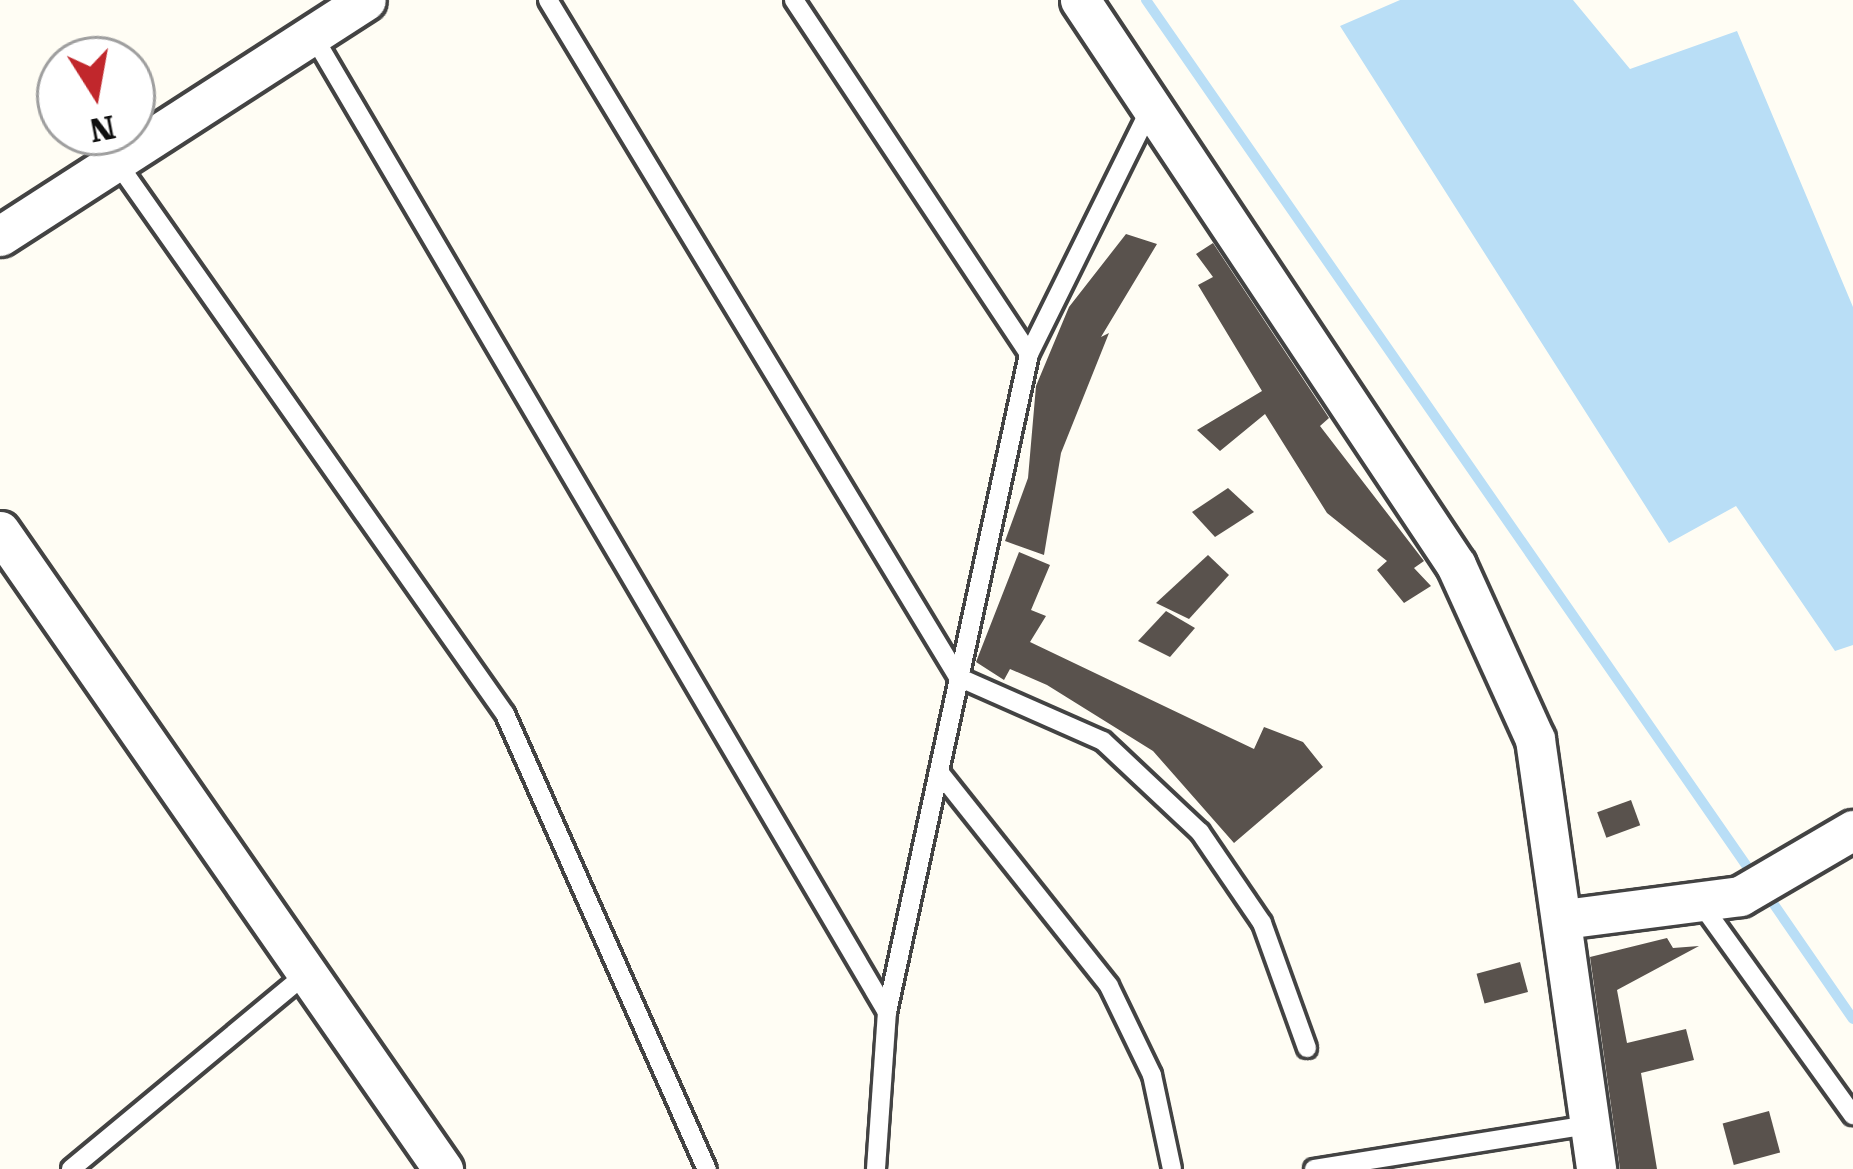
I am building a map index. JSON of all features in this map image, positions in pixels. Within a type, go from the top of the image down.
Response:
[{"type":"street","points":[[0,236],[366,0]]},
{"type":"street","points":[[1080,0],[1456,565],[1535,740],[1596,1169]]},
{"type":"street","points":[[0,531],[443,1169]]},
{"type":"street","points":[[1564,919],[1740,896],[1853,830]]},
{"type":"lane","points":[[548,0],[958,677],[1102,741],[1200,832],[1262,923],[1306,1048]]},
{"type":"lane","points":[[794,0],[1028,354]]},
{"type":"lane","points":[[311,34],[887,1012]]},
{"type":"lane","points":[[876,1169],[887,1012],[1028,354],[1151,107]]},
{"type":"lane","points":[[116,160],[506,714],[707,1169]]},
{"type":"lane","points":[[939,772],[1109,986],[1152,1075],[1172,1169]]},
{"type":"lane","points":[[1699,901],[1853,1115]]},
{"type":"lane","points":[[71,1169],[307,974]]},
{"type":"lane","points":[[1314,1169],[1590,1125]]},
{"type":"water","points":[[1400,0],[1573,0],[1630,69],[1737,31],[1853,307],[1853,645],[1835,651],[1736,506],[1669,543],[1340,26]]},
{"type":"building","points":[[1126,234],[1157,244],[1101,337],[1109,333],[1061,453],[1044,555],[1005,541],[1028,478],[1036,386],[1069,307]]},
{"type":"building","points":[[1213,243],[1329,418],[1320,426],[1424,561],[1414,568],[1431,586],[1404,603],[1377,570],[1387,561],[1327,513],[1265,414],[1220,451],[1197,430],[1262,391],[1198,285],[1213,277],[1196,254]]},
{"type":"building","points":[[1228,488],[1254,512],[1215,537],[1192,512]]},
{"type":"building","points":[[1019,552],[1050,565],[1031,610],[1046,616],[1030,642],[1254,749],[1264,727],[1303,742],[1323,767],[1234,843],[1153,751],[1047,685],[1010,669],[1004,680],[976,662]]},
{"type":"building","points":[[1208,555],[1229,575],[1189,619],[1156,603]]},
{"type":"building","points":[[1166,611],[1195,628],[1170,657],[1138,641]]},
{"type":"building","points":[[1631,800],[1640,825],[1606,838],[1597,812]]},
{"type":"building","points":[[1667,938],[1673,948],[1699,946],[1617,990],[1627,1043],[1686,1029],[1694,1060],[1641,1073],[1657,1169],[1620,1169],[1590,957]]},
{"type":"building","points":[[1520,962],[1528,992],[1485,1004],[1477,974]]},
{"type":"building","points":[[1769,1111],[1780,1153],[1734,1165],[1723,1123]]},
{"type":"waterway","points":[[1146,0],[1755,878]]},
{"type":"waterway","points":[[1766,893],[1853,1019]]}]
